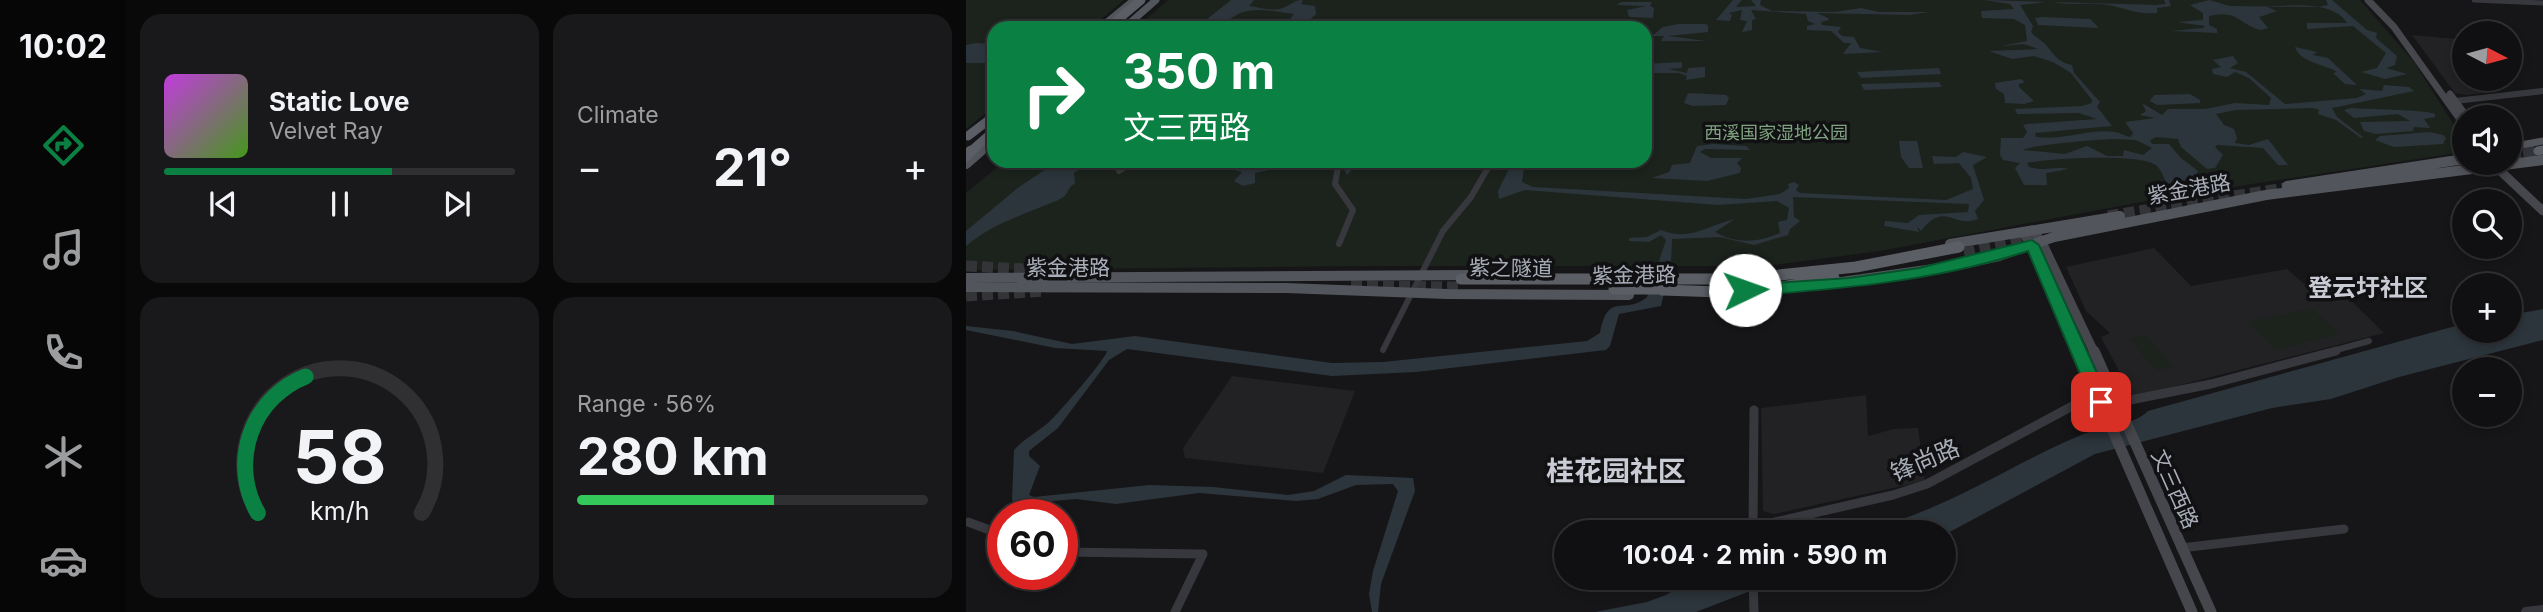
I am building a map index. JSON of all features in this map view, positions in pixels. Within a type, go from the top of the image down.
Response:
[{"type":"highway","points":[[1116,21],[1141,0]]},
{"type":"highway","points":[[1124,21],[1149,0]]},
{"type":"highway","points":[[967,137],[987,121]]},
{"type":"highway","points":[[966,149],[987,131]]},
{"type":"highway","points":[[966,156],[987,137]]},
{"type":"highway","points":[[1769,289],[1961,250]]},
{"type":"highway","points":[[1767,274],[1857,270]]},
{"type":"highway","name":"紫金港路","points":[[1674,285],[1756,285],[1857,270]]},
{"type":"highway","points":[[1674,285],[1721,276]]},
{"type":"highway","name":"紫之隧道","points":[[1459,283],[1674,285]]},
{"type":"highway","points":[[1674,285],[1721,292]]},
{"type":"main road","points":[[1108,21],[1134,0]]},
{"type":"main road","points":[[1132,21],[1156,0]]},
{"type":"main road","points":[[2368,0],[2394,27],[2452,108]]},
{"type":"main road","points":[[2376,0],[2402,27],[2458,105]]},
{"type":"main road","points":[[966,164],[987,146]]},
{"type":"main road","name":"紫金港路","points":[[2522,148],[2542,150]]},
{"type":"main road","name":"紫金港路","points":[[2522,157],[2542,150]]},
{"type":"main road","name":"紫金港路","points":[[1721,276],[1767,274],[1878,258],[2250,192],[2452,161]]},
{"type":"main road","name":"紫金港路","points":[[1721,292],[1849,283],[1919,273],[1999,256],[2037,243],[2131,220],[2266,195],[2452,171]]},
{"type":"main road","points":[[2508,175],[2543,211]]},
{"type":"main road","points":[[2510,175],[2543,202]]},
{"type":"main road","name":"文三西路","points":[[2027,231],[2037,243],[2115,403],[2115,420]]},
{"type":"main road","name":"文三西路","points":[[2037,243],[2101,402],[2115,420],[2211,612]]},
{"type":"main road","points":[[1319,290],[1397,290],[1420,274]]},
{"type":"main road","name":"紫金港路","points":[[966,278],[1420,274],[1648,285]]},
{"type":"main road","points":[[1438,275],[1424,281],[1425,289],[1561,295]]},
{"type":"main road","name":"紫金港路","points":[[966,287],[1561,295],[1648,285]]},
{"type":"main road","name":"文三西路","points":[[2130,450],[2192,612]]},
{"type":"street","points":[[2474,0],[2543,3]]},
{"type":"street","points":[[2455,101],[2543,91]]},
{"type":"street","points":[[1119,171],[1123,168]]},
{"type":"street","points":[[1338,168],[1337,191],[1348,200],[1353,210],[1339,244]]},
{"type":"street","points":[[1382,350],[1443,231],[1471,197],[1488,168]]},
{"type":"street","points":[[2115,403],[2148,399],[2369,341]]},
{"type":"street","name":"锋尚路","points":[[1790,520],[1927,484],[2078,403],[2101,402]]},
{"type":"street","points":[[1753,520],[1754,410]]},
{"type":"street","points":[[967,523],[987,530]]},
{"type":"street","points":[[2181,548],[2344,529]]},
{"type":"street","points":[[1078,551],[1203,554],[1175,612]]},
{"type":"street","points":[[1753,590],[1754,612]]},
{"type":"street","points":[[2526,612],[2543,610]]},
{"type":"shaded area","points":[[1231,0],[1254,0],[1249,6],[1274,10],[1303,0],[1301,4],[1315,6],[1316,14],[1308,21],[1288,21],[1294,14],[1251,10],[1227,21],[1205,21]]},
{"type":"shaded area","points":[[1733,0],[1742,0],[1736,7],[1756,6],[1751,0],[1761,0],[1760,5],[1772,11],[1835,12],[1861,8],[1879,12],[1929,12],[1909,15],[1817,13],[1829,20],[1821,22],[1822,25],[1841,27],[1838,32],[1842,36],[1854,37],[1860,48],[1883,52],[1843,54],[1851,43],[1844,43],[1831,31],[1807,30],[1807,26],[1815,24],[1808,21],[1806,14],[1751,10],[1756,19],[1752,20],[1752,30],[1742,32],[1747,21],[1740,20],[1742,10],[1729,13],[1732,15],[1730,21],[1716,20]]},
{"type":"shaded area","points":[[1984,0],[2047,2],[2020,5],[2033,26],[2031,32],[2059,60],[2072,65],[2074,73],[2100,102],[2097,107],[2112,126],[2035,133],[2036,137],[2106,131],[2131,137],[2133,133],[2125,122],[2155,118],[2140,115],[2146,111],[2142,103],[2162,115],[2168,109],[2205,109],[2235,103],[2269,105],[2271,98],[2249,78],[2235,72],[2227,77],[2213,74],[2212,69],[2221,67],[2213,60],[2233,56],[2238,63],[2230,68],[2246,72],[2285,104],[2357,98],[2366,94],[2359,89],[2382,91],[2384,85],[2409,87],[2414,91],[2332,108],[2337,117],[2363,137],[2361,138],[2336,120],[2318,114],[2319,110],[2313,108],[2236,110],[2216,114],[2224,125],[2234,129],[2237,138],[2235,143],[2249,145],[2268,139],[2288,165],[2278,165],[2263,148],[2217,145],[2215,147],[2223,155],[2215,168],[2207,169],[2181,147],[2178,139],[2156,137],[2150,140],[2152,144],[2169,144],[2198,171],[2195,178],[2167,184],[2158,167],[2142,160],[2071,158],[2027,163],[2034,168],[2069,169],[2046,173],[2047,185],[2024,185],[2015,168],[2020,163],[2003,160],[2000,155],[2001,138],[2023,138],[2027,132],[2023,125],[2028,124],[2097,119],[2079,113],[2017,114],[2015,109],[2082,106],[2092,103],[2092,100],[2071,73],[2053,62],[2034,56],[2012,59],[1989,51],[2038,49],[2024,44],[2001,46],[2027,41],[2025,25],[2014,19],[1982,18],[1981,11],[2014,9],[2010,4]],"holes":[[[2136,140],[2152,148],[2143,155],[2124,150],[2123,156],[2107,156],[2087,146],[2065,154],[2023,150],[2082,141]]]},
{"type":"shaded area","points":[[2164,0],[2169,0],[2171,6],[2157,8],[2157,13],[2101,4],[2053,2],[2156,5],[2166,4]]},
{"type":"shaded area","points":[[2209,0],[2230,6],[2273,6],[2267,7],[2277,11],[2259,17],[2268,28],[2261,30],[2233,16],[2219,14],[2209,16],[2209,25],[2217,29],[2217,33],[2171,31],[2203,28],[2205,26],[2177,22],[2203,20],[2203,13],[2190,5]]},
{"type":"shaded area","points":[[2326,0],[2332,0],[2367,30],[2377,33],[2376,38],[2397,56],[2395,65],[2386,68],[2407,74],[2385,79],[2361,72],[2377,68],[2386,53],[2353,26],[2307,29],[2307,23],[2347,23],[2332,11],[2317,7],[2328,5]]},
{"type":"shaded area","points":[[1622,2],[1652,2],[1650,6],[1654,8],[1653,18],[1629,17],[1627,10],[1646,6],[1616,5]]},
{"type":"shaded area","points":[[2299,5],[2317,7],[2273,6]]},
{"type":"shaded area","points":[[2035,18],[2090,19],[2099,28],[2038,25]]},
{"type":"shaded area","points":[[1705,24],[1708,25],[1708,32],[1668,36],[1706,41],[1661,41],[1664,36],[1652,36],[1663,27]]},
{"type":"shaded area","points":[[2412,35],[2452,39],[2452,89]]},
{"type":"shaded area","points":[[987,44],[987,63],[966,63],[966,45]]},
{"type":"shaded area","points":[[2295,47],[2317,52],[2313,55],[2328,58],[2357,85],[2345,84],[2333,73],[2337,72],[2307,60]]},
{"type":"shaded area","points":[[1682,62],[1682,68],[1668,69],[1687,73],[1688,68],[1705,67],[1705,77],[1686,80],[1687,76],[1679,73],[1652,73],[1652,64]]},
{"type":"shaded area","points":[[1939,68],[1941,74],[1861,78],[1857,72]]},
{"type":"shaded area","points":[[2021,79],[2025,82],[2019,84],[2019,87],[2034,101],[2024,104],[2005,103],[2004,94],[1996,89],[1995,83]]},
{"type":"shaded area","points":[[1939,82],[1942,87],[1864,90],[1861,84]]},
{"type":"shaded area","points":[[2454,91],[2499,91],[2467,95]]},
{"type":"shaded area","points":[[1688,93],[1726,95],[1729,98],[1726,105],[1693,106],[1684,103]]},
{"type":"shaded area","points":[[2190,94],[2200,100],[2200,103],[2157,105],[2150,101],[2154,95]]},
{"type":"shaded area","points":[[2351,108],[2421,112],[2435,114],[2435,117],[2424,119],[2430,128],[2414,127],[2413,131],[2376,134],[2364,131],[2360,122],[2410,121],[2398,114],[2354,118],[2344,110]]},
{"type":"shaded area","points":[[2430,132],[2443,135],[2446,138],[2443,144],[2394,147],[2375,140],[2380,136]]},
{"type":"shaded area","points":[[1899,141],[1917,141],[1923,168],[1909,168],[1901,157]]},
{"type":"shaded area","points":[[1697,146],[1746,146],[1750,150],[1705,149],[1700,152],[1711,158],[1742,158],[1737,163],[1741,168],[1740,173],[1707,181],[1652,178],[1669,172],[1672,165],[1690,163]]},
{"type":"shaded area","points":[[1963,152],[1987,157],[1973,165],[1984,200],[1975,211],[1978,219],[1962,221],[1937,217],[1921,231],[1917,226],[1919,232],[1884,226],[1885,221],[1908,223],[1919,215],[1968,212],[1969,204],[1793,197],[1794,217],[1800,221],[1790,229],[1788,235],[1754,245],[1720,237],[1672,239],[1671,264],[1661,306],[1619,314],[1610,346],[1606,350],[1416,372],[1332,376],[1127,349],[1109,360],[1058,428],[1029,451],[1029,456],[1040,466],[1029,495],[1034,497],[1149,485],[1213,487],[1288,495],[1314,491],[1346,475],[1413,478],[1415,491],[1381,584],[1378,612],[1372,612],[1369,594],[1373,571],[1398,491],[1393,484],[1356,485],[1318,499],[1296,501],[1199,493],[1116,504],[1078,499],[1012,499],[1014,450],[1053,418],[1091,375],[1107,351],[1055,348],[966,330],[966,326],[1013,331],[1072,344],[1135,336],[1332,363],[1383,362],[1587,341],[1600,333],[1603,320],[1613,308],[1632,305],[1647,297],[1666,240],[1661,235],[1649,242],[1629,241],[1629,238],[1647,237],[1661,230],[1690,233],[1735,219],[1715,232],[1731,239],[1764,239],[1780,233],[1778,222],[1787,220],[1789,208],[1777,201],[1718,205],[1525,190],[1499,199],[1498,191],[1510,168],[1524,168],[1522,182],[1533,187],[1746,199],[1780,194],[1789,188],[1788,184],[1794,182],[1799,185],[1796,190],[1800,193],[1946,200],[1973,189],[1971,178],[1959,163],[1934,164],[1932,156],[1956,157]]},
{"type":"shaded area","points":[[1048,168],[1082,168],[1074,173],[1075,183],[1064,197],[998,226],[966,246],[966,231],[1019,187]]},
{"type":"shaded area","points":[[1227,168],[1278,168],[1255,173],[1255,183],[1243,186],[1234,181],[1242,172]]},
{"type":"shaded area","points":[[1343,168],[1354,168],[1347,175]]},
{"type":"shaded area","points":[[2154,248],[2191,286],[2287,269],[2304,284],[2331,281],[2384,333],[2133,397],[2101,337],[2110,333],[2086,311],[2066,267]]},
{"type":"shaded area","points":[[2543,309],[2543,340],[2477,357],[2452,357],[2452,363],[2331,399],[2272,408],[2095,454],[1956,529],[1956,520],[1899,520],[1949,500],[2068,441],[2099,428],[2131,421],[2148,411],[2452,327],[2452,343],[2522,343],[2522,313]]},
{"type":"shaded area","points":[[1232,376],[1355,391],[1323,473],[1185,458],[1183,448]]},
{"type":"shaded area","points":[[1866,395],[1868,436],[1894,429],[1918,428],[1925,481],[1774,514],[1763,511],[1761,408]]},
{"type":"shaded area","points":[[1674,590],[1753,590],[1696,612],[1595,612],[1647,602]]},
{"type":"green space","points":[[966,0],[1124,0],[1099,21],[987,21],[987,112],[966,129]]},
{"type":"green space","name":"西溪国家湿地公园","points":[[1168,0],[2360,0],[2414,62],[2452,122],[2452,154],[2173,196],[1880,251],[1766,266],[966,270],[966,193],[996,168],[1652,168],[1652,21],[1144,21]]},
{"type":"green space","points":[[2311,308],[2340,334],[2276,350],[2247,322]]},
{"type":"green space","points":[[2146,335],[2174,367],[2157,371],[2129,339]]},
{"type":"tunnel","points":[[2522,153],[2535,151]]},
{"type":"tunnel","points":[[2523,153],[2538,151]]},
{"type":"tunnel","points":[[2108,216],[2297,186]]},
{"type":"tunnel","points":[[1964,253],[2039,237]]},
{"type":"tunnel","points":[[966,266],[1100,273]]},
{"type":"tunnel","points":[[1351,286],[1458,287]]},
{"type":"tunnel","points":[[966,296],[1046,291]]},
{"type":"district","name":"登云圩社区","points":[[2368,287]]},
{"type":"district","name":"桂花园社区","points":[[1616,471]]},
{"type":"route","points":[[1745,290],[1849,283],[1919,273],[1999,256],[2032,245],[2101,402]]}]
